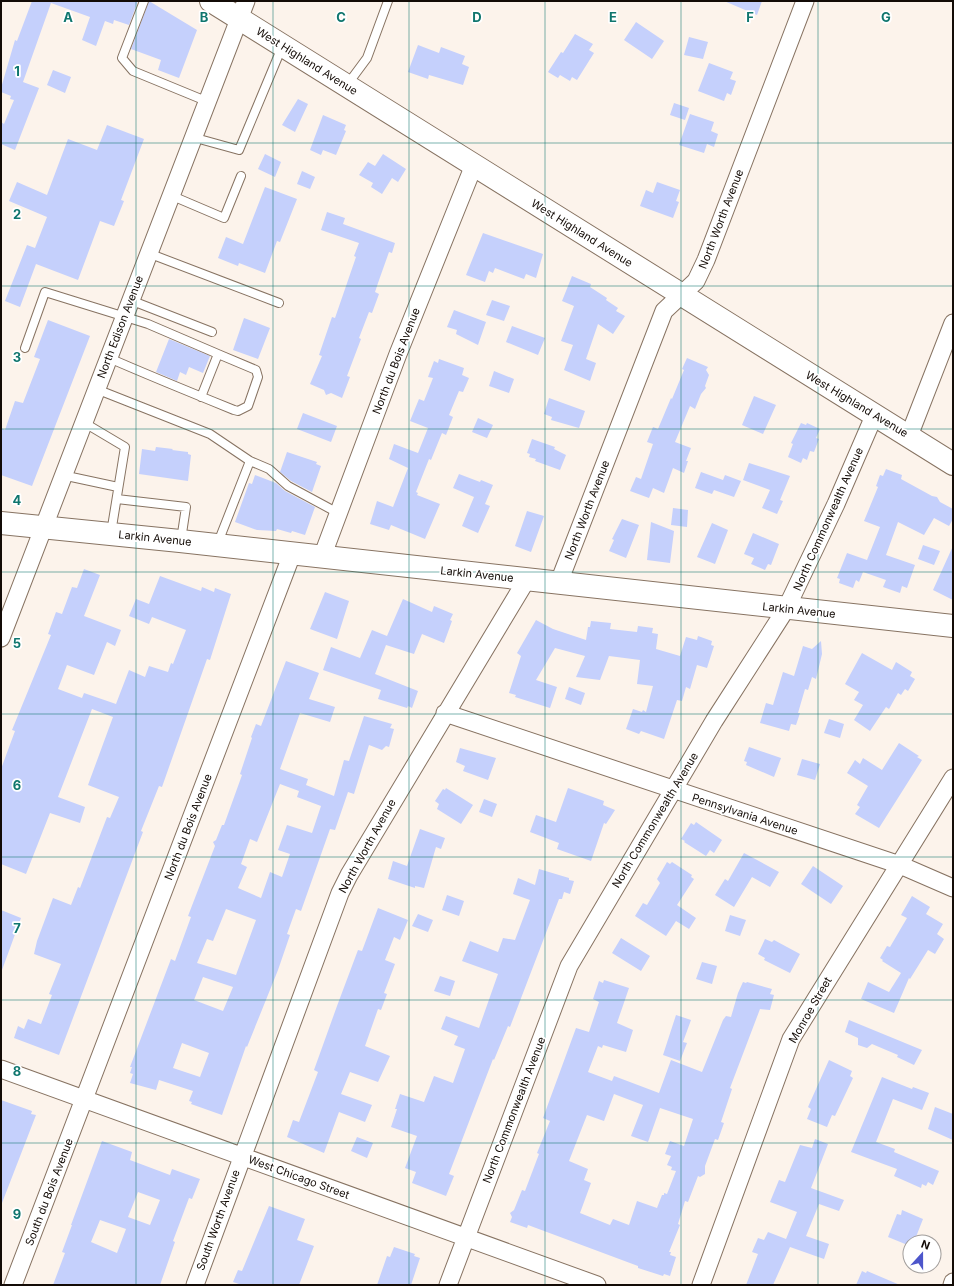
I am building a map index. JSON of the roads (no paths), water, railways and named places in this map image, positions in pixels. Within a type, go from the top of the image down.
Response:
[{"type":"main road","name":"West Highland Avenue","points":[[211,1],[242,9],[283,46],[953,464]]},
{"type":"main road","name":"Larkin Avenue","points":[[1,523],[560,582],[786,609],[953,626]]},
{"type":"street","name":"North Worth Avenue","points":[[560,582],[664,311],[696,281],[706,260],[805,1]]},
{"type":"street","name":"North Edison Avenue","points":[[1,638],[62,475],[109,358],[123,317],[242,9]]},
{"type":"street","name":"North du Bois Avenue","points":[[322,557],[398,354],[474,165]]},
{"type":"street","points":[[909,436],[953,323]]},
{"type":"street","name":"North Commonwealth Avenue","points":[[448,1285],[569,966],[714,721],[786,609],[836,504],[874,416]]},
{"type":"street","name":"North du Bois Avenue","points":[[84,1099],[292,554]]},
{"type":"street","name":"North Worth Avenue","points":[[242,1156],[340,893],[359,857],[527,579]]},
{"type":"street","name":"Pennsylvania Avenue","points":[[445,713],[900,865],[953,888]]},
{"type":"street","name":"Monroe Street","points":[[701,1285],[791,1039],[803,1017],[900,865],[953,778]]},
{"type":"street","name":"West Chicago Street","points":[[1,1069],[597,1285]]},
{"type":"street","name":"South du Bois Avenue","points":[[13,1285],[84,1099]]},
{"type":"street","name":"South Worth Avenue","points":[[195,1285],[242,1156]]},
{"type":"lane","points":[[144,1],[122,58],[133,71],[206,101]]},
{"type":"lane","points":[[347,86],[367,58],[388,1]]},
{"type":"lane","points":[[192,136],[239,150],[283,46]]},
{"type":"lane","points":[[170,195],[224,218],[241,176]]},
{"type":"lane","points":[[148,253],[279,303]]},
{"type":"lane","points":[[25,348],[45,292],[174,334],[256,370],[258,377],[248,406],[234,410],[109,358]]},
{"type":"lane","points":[[130,300],[212,332]]},
{"type":"lane","points":[[201,397],[218,354]]},
{"type":"lane","points":[[96,389],[210,434],[250,461],[269,469],[282,482],[338,513]]},
{"type":"lane","points":[[83,422],[124,447],[111,534]]},
{"type":"lane","points":[[217,545],[250,461]]},
{"type":"lane","points":[[62,475],[118,487]]},
{"type":"lane","points":[[117,499],[186,507],[180,541]]}]
